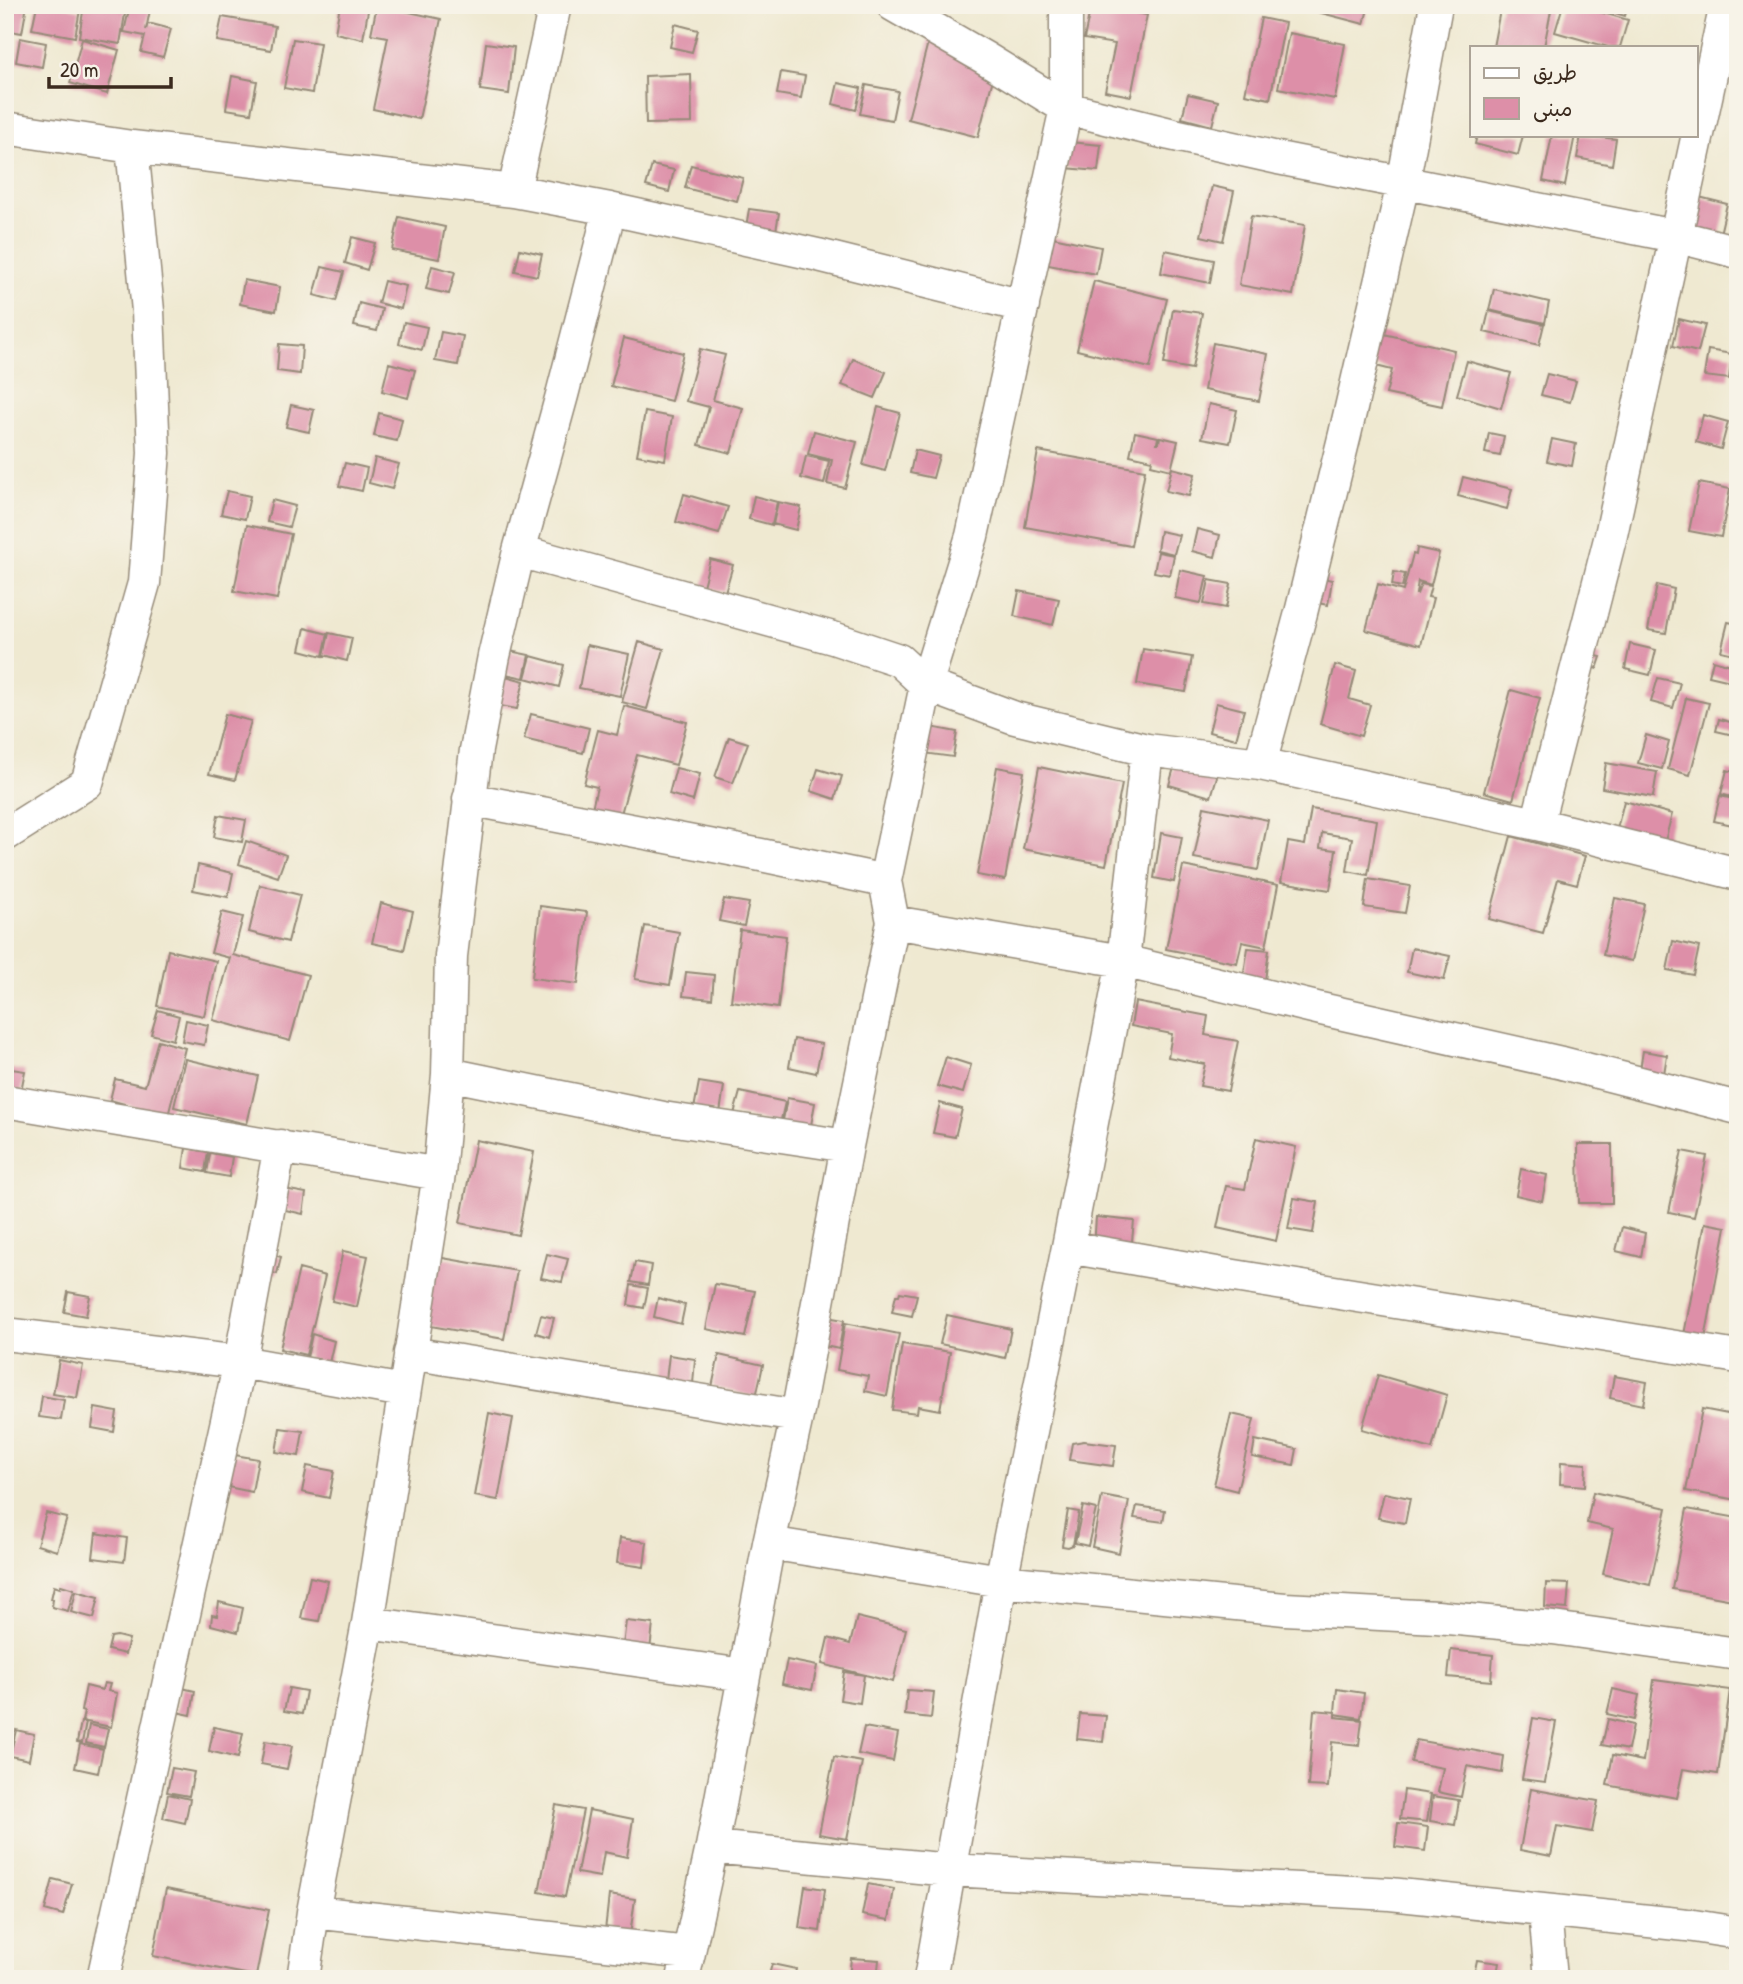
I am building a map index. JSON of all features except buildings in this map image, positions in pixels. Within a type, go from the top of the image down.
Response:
[{"type":"street","points":[[514,191],[555,5]]},
{"type":"street","points":[[894,5],[1066,108],[1170,134],[1403,184],[1675,236],[1738,252]]},
{"type":"street","points":[[313,1912],[686,1966],[712,1847],[769,1543],[797,1416],[847,1146],[893,922],[885,881],[926,685],[972,536],[1066,108],[1066,5]]},
{"type":"street","points":[[1260,764],[1320,536],[1403,184],[1436,5]]},
{"type":"street","points":[[1698,132],[1726,5]]},
{"type":"street","points":[[5,128],[132,147],[514,191],[610,209],[818,255],[1023,306]]},
{"type":"street","points":[[1537,824],[1611,536],[1697,136]]},
{"type":"street","points":[[5,835],[87,783],[145,583],[154,453],[148,311],[132,147]]},
{"type":"street","points":[[303,1979],[313,1912],[368,1623],[439,1174],[448,1074],[451,956],[476,750],[494,656],[519,551],[610,209]]},
{"type":"street","points":[[519,551],[833,638],[899,660],[926,685],[1015,718],[1147,750],[1260,764],[1537,824],[1738,874]]},
{"type":"street","points":[[930,1979],[1001,1581],[1123,961],[1147,750]]},
{"type":"street","points":[[469,799],[885,881]]},
{"type":"street","points":[[893,922],[1123,961],[1562,1063],[1738,1108]]},
{"type":"street","points":[[448,1074],[663,1118],[847,1146]]},
{"type":"street","points":[[5,1101],[439,1174]]},
{"type":"street","points":[[103,1979],[240,1362],[280,1146]]},
{"type":"street","points":[[1068,1247],[1738,1357]]},
{"type":"street","points":[[5,1334],[240,1362],[404,1391]]},
{"type":"street","points":[[410,1353],[797,1416]]},
{"type":"street","points":[[769,1543],[1001,1581],[1285,1609],[1437,1617],[1540,1627],[1738,1654]]},
{"type":"street","points":[[368,1623],[744,1675]]},
{"type":"street","points":[[712,1847],[950,1870],[1390,1894],[1688,1925],[1738,1933]]},
{"type":"street","points":[[1545,1911],[1551,1979]]}]
